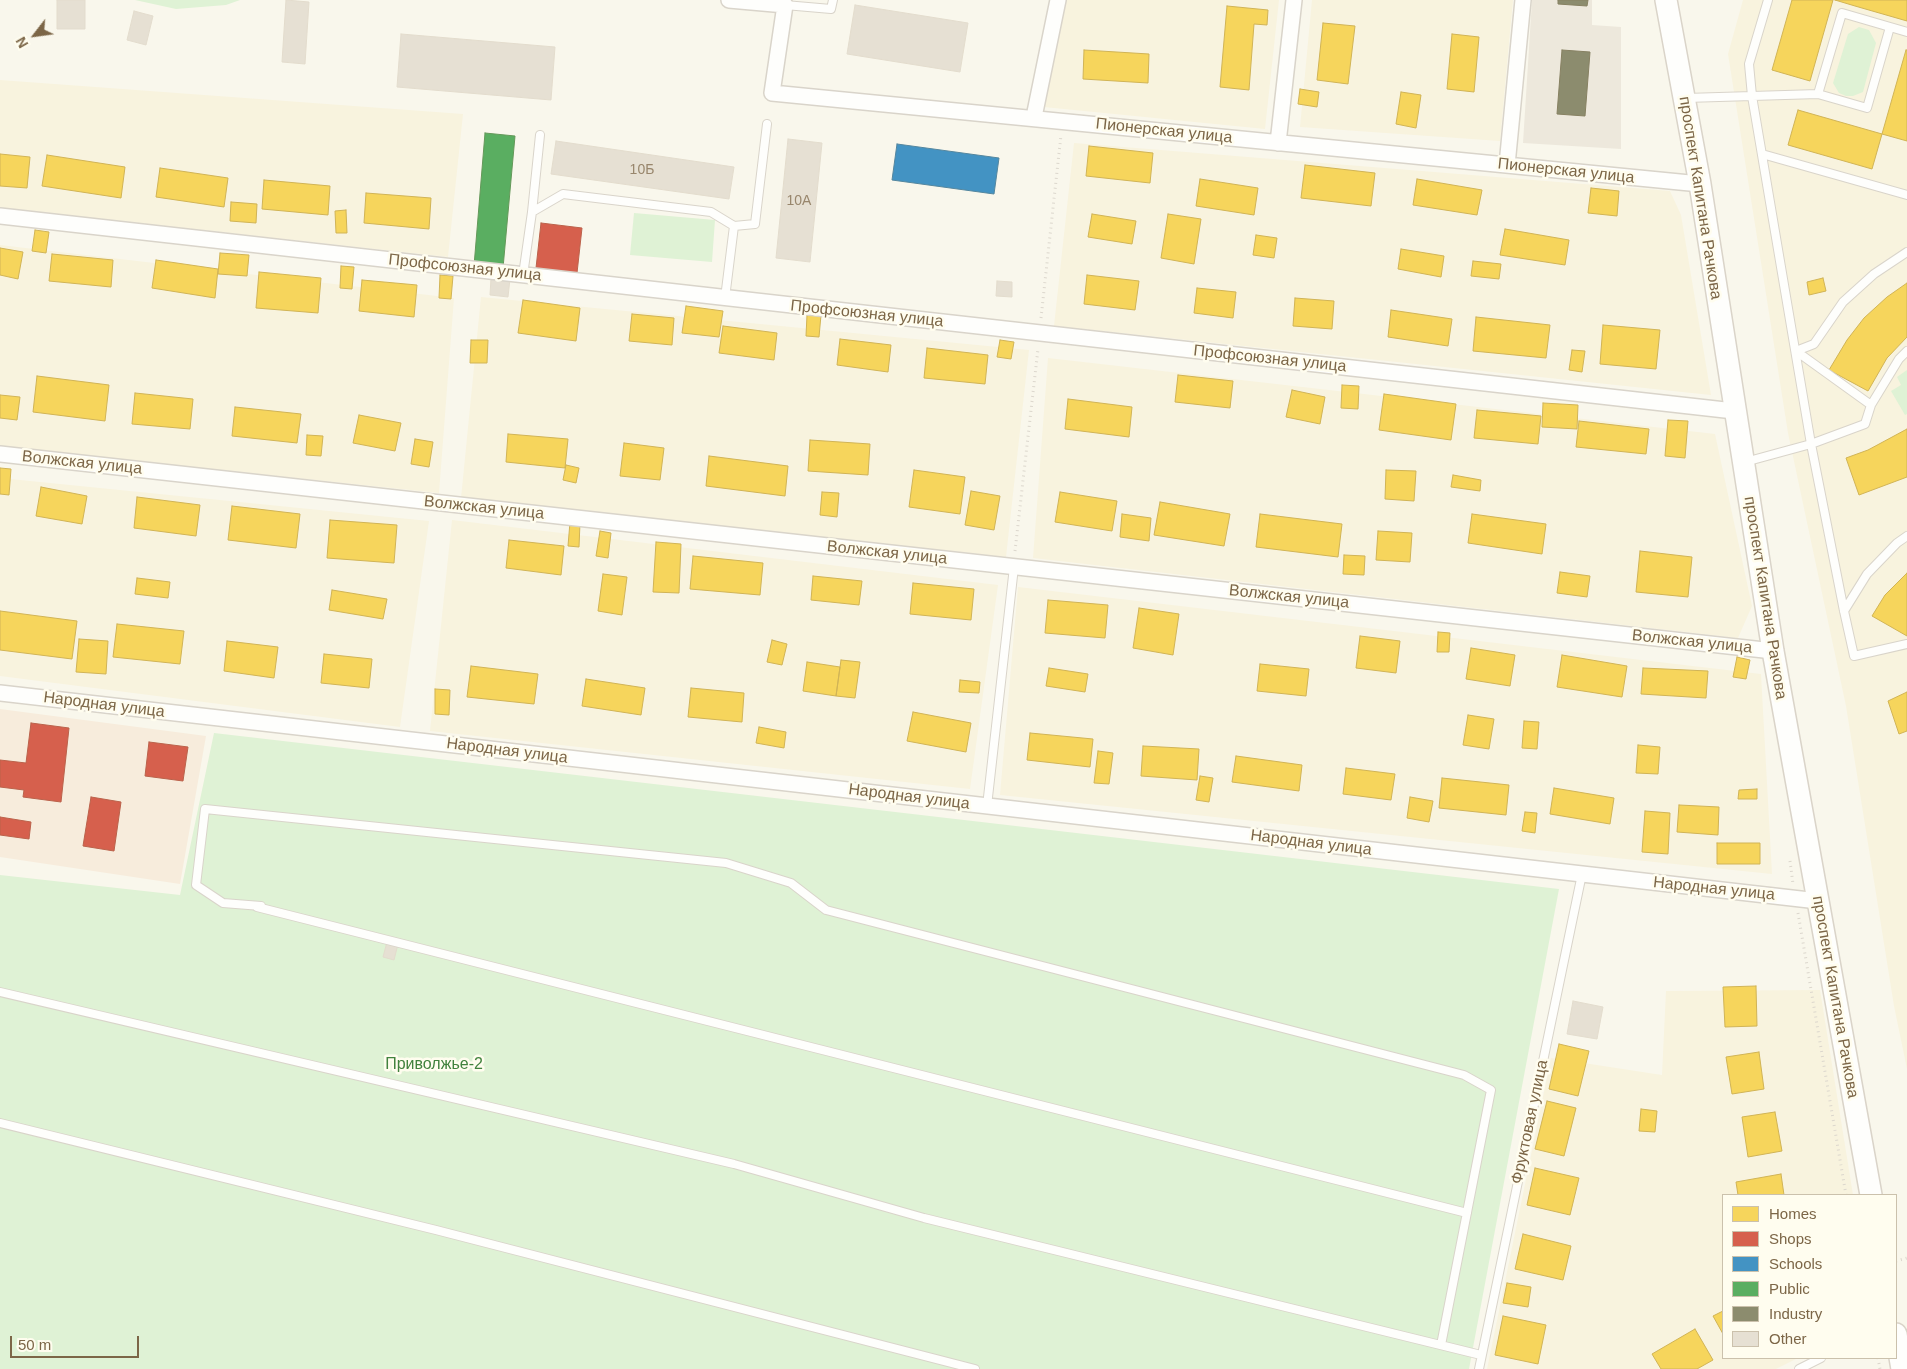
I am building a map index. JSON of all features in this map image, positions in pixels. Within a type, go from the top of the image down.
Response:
[{"type":"street","points":[[729,0],[785,5]]},
{"type":"street","points":[[1034,117],[1058,0]]},
{"type":"street","points":[[1278,143],[1294,0]]},
{"type":"street","points":[[1507,165],[1523,0]]},
{"type":"street","name":"проспект Капитана Рачкова","points":[[1666,0],[1700,184],[1773,651],[1871,1194]]},
{"type":"street","name":"Пионерская улица","points":[[785,5],[772,93],[1034,117],[1700,184]]},
{"type":"street","name":"Профсоюзная улица","points":[[0,216],[1734,411]]},
{"type":"street","name":"Волжская улица","points":[[0,454],[1773,651]]},
{"type":"street","name":"Народная улица","points":[[0,693],[1818,901]]},
{"type":"street","points":[[1897,1340],[1902,1369]]},
{"type":"lane","points":[[785,5],[832,9],[833,0]]},
{"type":"lane","points":[[1768,0],[1749,64],[1752,96],[1811,444],[1844,611],[1854,656],[1907,644]]},
{"type":"lane","points":[[1818,94],[1842,13],[1907,32]]},
{"type":"lane","points":[[1684,98],[1818,94],[1867,108],[1890,27]]},
{"type":"lane","points":[[532,212],[562,194],[711,212],[734,226],[755,224],[767,124]]},
{"type":"lane","points":[[523,275],[540,135]]},
{"type":"lane","points":[[1762,154],[1907,195]]},
{"type":"lane","points":[[725,298],[734,226]]},
{"type":"lane","points":[[1796,351],[1814,344],[1843,302],[1874,274],[1907,252]]},
{"type":"lane","points":[[1796,351],[1871,406]]},
{"type":"lane","points":[[1743,463],[1811,444],[1864,424],[1871,406],[1899,359],[1907,351]]},
{"type":"lane","points":[[1844,611],[1867,574],[1897,543],[1907,536]]},
{"type":"lane","points":[[988,806],[1014,567]]},
{"type":"lane","points":[[1441,1346],[1467,1214],[1491,1090],[1464,1075],[826,910],[791,883],[726,863],[205,809],[196,885],[222,903],[261,906],[257,907],[1467,1214]]},
{"type":"lane","name":"Фруктовая улица","points":[[1479,1369],[1582,874]]},
{"type":"lane","points":[[0,992],[734,1164],[924,1218],[1481,1356]]},
{"type":"lane","points":[[0,1123],[445,1233],[975,1369]]},
{"type":"lane","points":[[1799,1369],[1819,1359]]},
{"type":"shaded area","points":[[1066,0],[1279,0],[1265,129],[1044,107]]},
{"type":"shaded area","points":[[1312,0],[1513,0],[1500,141],[1300,127]]},
{"type":"shaded area","points":[[1532,0],[1592,0],[1592,25],[1621,27],[1621,149],[1523,143]]},
{"type":"shaded area","points":[[1743,0],[1907,0],[1907,1069],[1894,1006],[1846,706],[1788,433],[1728,54]]},
{"type":"shaded area","points":[[0,80],[463,114],[448,257],[0,208]]},
{"type":"shaded area","points":[[1074,143],[1670,191],[1681,215],[1711,395],[1054,326]]},
{"type":"shaded area","points":[[0,245],[454,298],[439,493],[0,447]]},
{"type":"shaded area","points":[[481,297],[1029,350],[1006,557],[461,498]]},
{"type":"shaded area","points":[[1048,358],[1715,434],[1752,606],[1738,638],[1033,558]]},
{"type":"shaded area","points":[[0,478],[429,521],[400,727],[0,676]]},
{"type":"shaded area","points":[[452,520],[998,585],[970,789],[430,731]]},
{"type":"shaded area","points":[[1018,587],[1761,674],[1772,874],[1000,795]]},
{"type":"shaded area","points":[[0,709],[206,736],[180,884],[0,857]]},
{"type":"shaded area","points":[[1820,990],[1853,1194],[1722,1194],[1722,1359],[1796,1359],[1776,1369],[1487,1369],[1551,1058],[1662,1075],[1666,991]]},
{"type":"green space","points":[[135,0],[240,0],[226,5],[176,9]]},
{"type":"green space","points":[[1859,27],[1869,30],[1876,43],[1863,92],[1853,96],[1846,96],[1839,93],[1833,83],[1848,34]]},
{"type":"green space","points":[[634,213],[715,220],[712,262],[630,255]]},
{"type":"green space","points":[[1907,370],[1907,414],[1905,415],[1891,391],[1901,385],[1897,377]]},
{"type":"green space","name":"Приволжье-2","points":[[214,733],[1559,889],[1469,1369],[0,1369],[0,875],[180,895]]},
{"type":"building: Homes","points":[[1792,0],[1833,0],[1810,81],[1772,70]]},
{"type":"building: Homes","points":[[1835,0],[1907,0],[1907,21],[1855,6]]},
{"type":"building: Homes","points":[[1227,6],[1268,10],[1267,25],[1254,24],[1249,90],[1220,87]]},
{"type":"building: Homes","points":[[1323,23],[1355,26],[1348,84],[1317,80]]},
{"type":"building: Homes","points":[[1452,34],[1479,37],[1474,92],[1447,89]]},
{"type":"building: Homes","points":[[1084,50],[1149,54],[1148,83],[1083,79]]},
{"type":"building: Homes","points":[[1907,50],[1907,141],[1882,134]]},
{"type":"building: Homes","points":[[1300,89],[1319,92],[1317,107],[1298,104]]},
{"type":"building: Homes","points":[[1401,92],[1421,95],[1416,128],[1396,124]]},
{"type":"building: Homes","points":[[1798,110],[1882,134],[1872,169],[1788,145]]},
{"type":"building: Homes","points":[[1089,146],[1153,153],[1150,183],[1086,176]]},
{"type":"building: Homes","points":[[0,154],[30,157],[27,188],[0,186]]},
{"type":"building: Homes","points":[[47,155],[125,167],[121,198],[42,186]]},
{"type":"building: Homes","points":[[1305,165],[1375,173],[1371,206],[1301,198]]},
{"type":"building: Homes","points":[[160,168],[228,178],[224,207],[156,197]]},
{"type":"building: Homes","points":[[1200,179],[1258,188],[1254,215],[1196,206]]},
{"type":"building: Homes","points":[[1417,179],[1482,190],[1477,215],[1413,205]]},
{"type":"building: Homes","points":[[264,180],[330,186],[328,215],[262,209]]},
{"type":"building: Homes","points":[[1591,188],[1619,191],[1617,216],[1588,213]]},
{"type":"building: Homes","points":[[366,193],[431,198],[429,229],[364,223]]},
{"type":"building: Homes","points":[[231,202],[257,204],[256,223],[230,221]]},
{"type":"building: Homes","points":[[346,210],[347,233],[336,233],[335,211]]},
{"type":"building: Homes","points":[[1092,214],[1136,221],[1132,244],[1088,237]]},
{"type":"building: Homes","points":[[1168,214],[1201,219],[1194,264],[1161,258]]},
{"type":"building: Homes","points":[[1505,229],[1569,240],[1565,265],[1500,255]]},
{"type":"building: Homes","points":[[35,230],[49,232],[46,253],[32,251]]},
{"type":"building: Homes","points":[[1256,235],[1277,238],[1274,258],[1253,255]]},
{"type":"building: Homes","points":[[0,248],[23,252],[18,279],[0,275]]},
{"type":"building: Homes","points":[[1401,249],[1444,256],[1441,277],[1398,269]]},
{"type":"building: Homes","points":[[220,253],[249,255],[247,276],[218,274]]},
{"type":"building: Homes","points":[[52,254],[113,260],[111,287],[49,281]]},
{"type":"building: Homes","points":[[156,260],[218,269],[215,298],[152,288]]},
{"type":"building: Homes","points":[[1473,261],[1501,264],[1499,279],[1471,276]]},
{"type":"building: Homes","points":[[341,266],[354,267],[352,289],[340,288]]},
{"type":"building: Homes","points":[[259,272],[321,278],[318,313],[256,308]]},
{"type":"building: Homes","points":[[440,275],[453,276],[451,299],[439,298]]},
{"type":"building: Homes","points":[[1087,275],[1139,281],[1135,310],[1084,304]]},
{"type":"building: Homes","points":[[1823,278],[1826,291],[1809,295],[1807,282]]},
{"type":"building: Homes","points":[[362,280],[417,285],[414,317],[359,311]]},
{"type":"building: Homes","points":[[1907,283],[1907,337],[1887,358],[1868,391],[1829,370],[1847,340],[1864,318],[1887,297]]},
{"type":"building: Homes","points":[[1197,288],[1236,292],[1233,318],[1194,313]]},
{"type":"building: Homes","points":[[1295,298],[1334,301],[1332,329],[1293,326]]},
{"type":"building: Homes","points":[[523,300],[580,308],[576,341],[518,333]]},
{"type":"building: Homes","points":[[686,306],[723,311],[719,337],[682,333]]},
{"type":"building: Homes","points":[[1391,310],[1452,319],[1448,346],[1388,337]]},
{"type":"building: Homes","points":[[632,314],[674,318],[672,345],[629,341]]},
{"type":"building: Homes","points":[[807,315],[821,315],[819,337],[806,336]]},
{"type":"building: Homes","points":[[1476,317],[1550,325],[1546,358],[1473,351]]},
{"type":"building: Homes","points":[[1603,325],[1660,330],[1656,369],[1600,364]]},
{"type":"building: Homes","points":[[723,326],[777,333],[774,360],[719,353]]},
{"type":"building: Homes","points":[[840,339],[891,345],[888,372],[837,365]]},
{"type":"building: Homes","points":[[471,340],[488,340],[487,363],[470,363]]},
{"type":"building: Homes","points":[[1000,340],[1014,342],[1011,359],[997,357]]},
{"type":"building: Homes","points":[[927,348],[988,355],[985,384],[924,378]]},
{"type":"building: Homes","points":[[1572,350],[1585,351],[1582,372],[1569,370]]},
{"type":"building: Homes","points":[[1178,375],[1233,381],[1230,408],[1175,402]]},
{"type":"building: Homes","points":[[37,376],[109,385],[105,421],[33,412]]},
{"type":"building: Homes","points":[[1342,385],[1359,386],[1358,409],[1341,408]]},
{"type":"building: Homes","points":[[1292,390],[1325,397],[1320,424],[1286,417]]},
{"type":"building: Homes","points":[[135,393],[193,399],[190,429],[132,424]]},
{"type":"building: Homes","points":[[1384,394],[1456,404],[1451,440],[1379,430]]},
{"type":"building: Homes","points":[[0,395],[20,397],[17,420],[0,418]]},
{"type":"building: Homes","points":[[1068,399],[1132,407],[1129,437],[1065,429]]},
{"type":"building: Homes","points":[[1543,403],[1578,405],[1577,429],[1542,427]]},
{"type":"building: Homes","points":[[235,407],[301,414],[297,443],[232,436]]},
{"type":"building: Homes","points":[[1477,410],[1541,416],[1538,444],[1474,438]]},
{"type":"building: Homes","points":[[359,415],[401,423],[395,451],[353,443]]},
{"type":"building: Homes","points":[[1668,420],[1688,421],[1685,458],[1665,456]]},
{"type":"building: Homes","points":[[1579,421],[1649,429],[1646,454],[1576,447]]},
{"type":"building: Homes","points":[[1907,429],[1907,477],[1859,495],[1846,458],[1868,450]]},
{"type":"building: Homes","points":[[508,434],[568,439],[565,468],[506,462]]},
{"type":"building: Homes","points":[[307,435],[323,436],[321,456],[306,455]]},
{"type":"building: Homes","points":[[415,439],[433,442],[429,467],[411,464]]},
{"type":"building: Homes","points":[[810,440],[870,444],[868,475],[808,471]]},
{"type":"building: Homes","points":[[624,443],[664,448],[660,480],[620,476]]},
{"type":"building: Homes","points":[[709,456],[788,466],[785,496],[706,486]]},
{"type":"building: Homes","points":[[566,465],[579,468],[576,483],[563,480]]},
{"type":"building: Homes","points":[[0,468],[11,469],[9,495],[0,494]]},
{"type":"building: Homes","points":[[914,470],[965,477],[960,514],[909,507]]},
{"type":"building: Homes","points":[[1386,470],[1416,471],[1414,501],[1385,499]]},
{"type":"building: Homes","points":[[1453,475],[1481,480],[1480,491],[1451,487]]},
{"type":"building: Homes","points":[[41,487],[87,496],[82,524],[36,516]]},
{"type":"building: Homes","points":[[971,491],[1000,496],[994,530],[965,525]]},
{"type":"building: Homes","points":[[822,492],[839,493],[837,517],[820,515]]},
{"type":"building: Homes","points":[[1060,492],[1117,501],[1112,531],[1055,522]]},
{"type":"building: Homes","points":[[137,497],[200,505],[196,536],[134,528]]},
{"type":"building: Homes","points":[[1160,502],[1230,514],[1224,546],[1154,535]]},
{"type":"building: Homes","points":[[232,506],[300,514],[296,548],[228,540]]},
{"type":"building: Homes","points":[[1122,514],[1151,518],[1149,541],[1120,537]]},
{"type":"building: Homes","points":[[1260,514],[1342,524],[1338,557],[1256,547]]},
{"type":"building: Homes","points":[[1472,514],[1546,524],[1542,554],[1468,543]]},
{"type":"building: Homes","points":[[330,520],[397,525],[394,563],[327,558]]},
{"type":"building: Homes","points":[[570,522],[580,523],[579,547],[568,546]]},
{"type":"building: Homes","points":[[600,531],[611,533],[608,558],[596,556]]},
{"type":"building: Homes","points":[[1378,531],[1412,533],[1410,562],[1376,560]]},
{"type":"building: Homes","points":[[509,540],[564,546],[561,575],[506,568]]},
{"type":"building: Homes","points":[[656,542],[681,544],[679,593],[653,592]]},
{"type":"building: Homes","points":[[1640,551],[1692,557],[1688,597],[1636,592]]},
{"type":"building: Homes","points":[[1344,555],[1365,556],[1364,575],[1343,574]]},
{"type":"building: Homes","points":[[693,556],[763,563],[760,595],[690,589]]},
{"type":"building: Homes","points":[[1560,572],[1590,576],[1587,597],[1557,593]]},
{"type":"building: Homes","points":[[1907,573],[1907,636],[1872,616],[1885,595]]},
{"type":"building: Homes","points":[[603,574],[627,577],[622,615],[598,611]]},
{"type":"building: Homes","points":[[813,576],[862,581],[859,605],[811,600]]},
{"type":"building: Homes","points":[[137,578],[170,582],[168,598],[135,594]]},
{"type":"building: Homes","points":[[913,583],[974,589],[971,620],[910,614]]},
{"type":"building: Homes","points":[[332,590],[387,599],[383,619],[329,610]]},
{"type":"building: Homes","points":[[1048,600],[1108,605],[1105,638],[1045,633]]},
{"type":"building: Homes","points":[[1139,608],[1179,614],[1173,655],[1133,648]]},
{"type":"building: Homes","points":[[0,611],[77,621],[72,659],[0,650]]},
{"type":"building: Homes","points":[[117,624],[184,631],[180,664],[113,657]]},
{"type":"building: Homes","points":[[1438,632],[1450,633],[1449,652],[1437,652]]},
{"type":"building: Homes","points":[[1360,636],[1400,641],[1396,673],[1356,668]]},
{"type":"building: Homes","points":[[79,639],[108,641],[106,674],[76,672]]},
{"type":"building: Homes","points":[[772,640],[787,644],[782,665],[767,662]]},
{"type":"building: Homes","points":[[227,641],[278,647],[274,678],[224,671]]},
{"type":"building: Homes","points":[[1471,648],[1515,655],[1510,686],[1466,679]]},
{"type":"building: Homes","points":[[324,654],[372,659],[369,688],[321,683]]},
{"type":"building: Homes","points":[[1562,655],[1627,666],[1622,697],[1557,687]]},
{"type":"building: Homes","points":[[1737,657],[1750,660],[1746,679],[1733,677]]},
{"type":"building: Homes","points":[[841,660],[860,662],[855,698],[836,696]]},
{"type":"building: Homes","points":[[807,662],[840,667],[836,696],[803,691]]},
{"type":"building: Homes","points":[[1260,664],[1309,669],[1306,696],[1257,691]]},
{"type":"building: Homes","points":[[471,666],[538,674],[534,704],[467,697]]},
{"type":"building: Homes","points":[[1049,668],[1088,674],[1085,692],[1046,686]]},
{"type":"building: Homes","points":[[1643,668],[1708,671],[1706,698],[1641,694]]},
{"type":"building: Homes","points":[[586,679],[645,688],[641,715],[582,706]]},
{"type":"building: Homes","points":[[960,680],[980,682],[979,693],[959,692]]},
{"type":"building: Homes","points":[[691,688],[744,693],[742,722],[688,717]]},
{"type":"building: Homes","points":[[435,689],[450,690],[449,715],[435,714]]},
{"type":"building: Homes","points":[[1907,692],[1907,731],[1899,734],[1888,701]]},
{"type":"building: Homes","points":[[913,712],[971,723],[966,752],[907,741]]},
{"type":"building: Homes","points":[[1468,715],[1494,719],[1489,749],[1463,745]]},
{"type":"building: Homes","points":[[1524,721],[1539,722],[1537,749],[1522,748]]},
{"type":"building: Homes","points":[[759,727],[786,732],[784,748],[756,743]]},
{"type":"building: Homes","points":[[1030,733],[1093,739],[1090,767],[1027,760]]},
{"type":"building: Homes","points":[[1638,745],[1660,747],[1658,774],[1636,773]]},
{"type":"building: Homes","points":[[1143,746],[1199,749],[1197,780],[1141,776]]},
{"type":"building: Homes","points":[[1098,751],[1113,753],[1109,784],[1094,783]]},
{"type":"building: Homes","points":[[1236,756],[1302,765],[1299,791],[1232,782]]},
{"type":"building: Homes","points":[[1346,768],[1395,774],[1391,800],[1343,794]]},
{"type":"building: Homes","points":[[1200,776],[1213,778],[1209,802],[1196,800]]},
{"type":"building: Homes","points":[[1442,778],[1509,785],[1506,815],[1439,808]]},
{"type":"building: Homes","points":[[1554,788],[1614,798],[1610,824],[1550,814]]},
{"type":"building: Homes","points":[[1757,789],[1757,799],[1738,799],[1739,790]]},
{"type":"building: Homes","points":[[1410,797],[1433,801],[1429,822],[1407,818]]},
{"type":"building: Homes","points":[[1679,805],[1719,807],[1718,835],[1677,832]]},
{"type":"building: Homes","points":[[1645,811],[1670,813],[1668,854],[1642,852]]},
{"type":"building: Homes","points":[[1525,812],[1537,813],[1535,833],[1522,831]]},
{"type":"building: Homes","points":[[1717,843],[1760,843],[1760,864],[1717,864]]},
{"type":"building: Homes","points":[[1756,986],[1757,1026],[1725,1027],[1723,987]]},
{"type":"building: Homes","points":[[1559,1044],[1589,1051],[1578,1096],[1549,1089]]},
{"type":"building: Homes","points":[[1759,1052],[1764,1089],[1732,1094],[1726,1057]]},
{"type":"building: Homes","points":[[1547,1101],[1576,1108],[1564,1156],[1535,1149]]},
{"type":"building: Homes","points":[[1641,1109],[1657,1111],[1655,1132],[1639,1131]]},
{"type":"building: Homes","points":[[1775,1112],[1782,1151],[1748,1157],[1742,1117]]},
{"type":"building: Homes","points":[[1535,1168],[1579,1178],[1570,1215],[1527,1205]]},
{"type":"building: Homes","points":[[1781,1174],[1784,1194],[1738,1194],[1736,1182]]},
{"type":"building: Homes","points":[[1523,1234],[1571,1246],[1563,1280],[1515,1269]]},
{"type":"building: Homes","points":[[1507,1283],[1531,1287],[1528,1307],[1503,1303]]},
{"type":"building: Homes","points":[[1722,1312],[1722,1332],[1713,1316]]},
{"type":"building: Homes","points":[[1503,1316],[1546,1325],[1538,1364],[1495,1355]]},
{"type":"building: Homes","points":[[1695,1329],[1713,1360],[1697,1369],[1661,1369],[1652,1354]]},
{"type":"building: Shops","points":[[541,223],[582,228],[577,273],[536,268]]},
{"type":"building: Shops","points":[[31,723],[69,728],[61,802],[23,797],[24,790],[0,787],[0,760],[26,763]]},
{"type":"building: Shops","points":[[149,742],[188,747],[183,781],[145,776]]},
{"type":"building: Shops","points":[[91,797],[121,802],[114,851],[83,846]]},
{"type":"building: Shops","points":[[0,817],[31,822],[29,839],[0,835]]},
{"type":"building: Schools","points":[[897,144],[999,158],[994,194],[892,180]]},
{"type":"building: Public","points":[[485,133],[515,136],[503,268],[474,266]]},
{"type":"building: Industry","points":[[1558,0],[1588,0],[1587,6],[1558,4]]},
{"type":"building: Industry","points":[[1562,50],[1590,52],[1585,116],[1557,114]]},
{"type":"building: Other","points":[[57,0],[85,0],[85,29],[57,29]]},
{"type":"building: Other","points":[[286,0],[309,2],[305,64],[282,62]]},
{"type":"building: Other","points":[[855,5],[968,23],[960,72],[847,54]]},
{"type":"building: Other","points":[[134,11],[153,16],[146,45],[127,40]]},
{"type":"building: Other","points":[[401,34],[555,47],[551,100],[397,87]]},
{"type":"building: Other","points":[[788,139],[822,143],[810,262],[776,258]]},
{"type":"building: Other","points":[[556,141],[734,167],[729,199],[551,174]]},
{"type":"building: Other","points":[[491,278],[510,279],[508,297],[490,295]]},
{"type":"building: Other","points":[[997,281],[1012,282],[1012,297],[996,296]]},
{"type":"building: Other","points":[[387,942],[398,944],[394,960],[383,957]]},
{"type":"building: Other","points":[[1573,1001],[1603,1007],[1597,1039],[1567,1034]]}]
